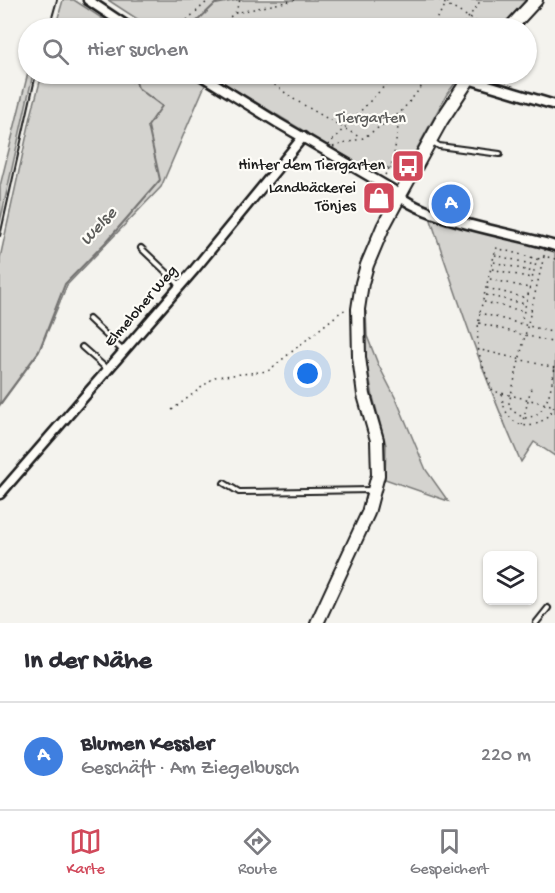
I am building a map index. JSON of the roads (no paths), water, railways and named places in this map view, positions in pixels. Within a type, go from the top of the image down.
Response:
[{"type":"main road","points":[[519,18],[536,0]]},
{"type":"main road","points":[[317,623],[368,513],[376,490],[378,440],[364,395],[359,357],[358,309],[367,265],[429,141],[465,84]]},
{"type":"street","points":[[88,0],[115,18]]},
{"type":"street","points":[[216,84],[323,150],[394,190],[399,197],[446,219],[555,246]]},
{"type":"street","points":[[493,84],[555,105]]},
{"type":"street","name":"Elmeloher Weg","points":[[0,494],[180,285],[303,137]]},
{"type":"lane","points":[[429,141],[439,146],[500,154]]},
{"type":"lane","points":[[141,248],[180,285]]},
{"type":"lane","points":[[89,319],[123,351]]},
{"type":"lane","points":[[82,347],[108,369]]},
{"type":"lane","points":[[224,483],[239,492],[376,490]]},
{"type":"lane","points":[[536,623],[549,608]]},
{"type":"waterway","name":"Welse","points":[[200,18],[219,0]]},
{"type":"waterway","name":"Welse","points":[[216,4],[236,0]]},
{"type":"waterway","name":"Welse","points":[[0,404],[39,351],[65,284],[107,241],[160,180],[148,126],[162,106],[138,88],[137,84]]},
{"type":"railway","points":[[52,18],[57,0]]},
{"type":"railway","points":[[0,236],[34,84]]},
{"type":"place","name":"Hinter dem Tiergarten","points":[[408,166]]},
{"type":"place","name":"Landbäckerei Tönjes","points":[[379,198]]},
{"type":"place","name":"Blumen Kessler","points":[[451,204]]},
{"type":"park label","name":"Tiergarten","points":[[371,119]]}]
